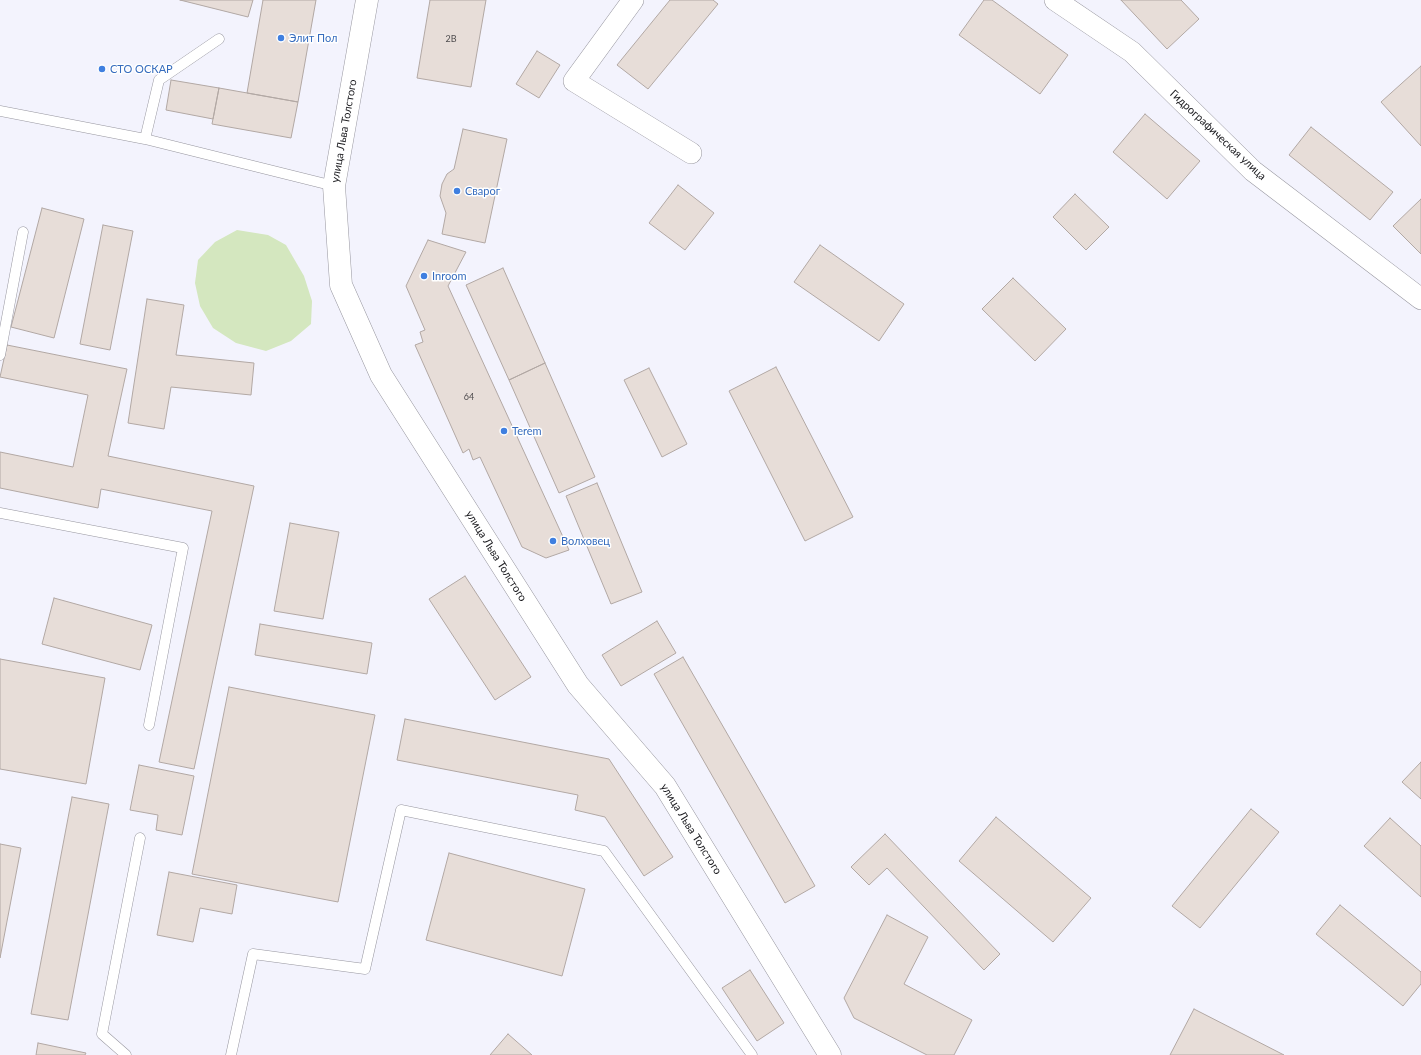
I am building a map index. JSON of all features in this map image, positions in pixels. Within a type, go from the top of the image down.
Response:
[{"type":"street","name":"улица Льва Толстого","points":[[367,0],[334,186],[341,285],[381,375],[578,685],[665,786],[830,1055]]},
{"type":"street","points":[[633,0],[574,81],[691,153]]},
{"type":"street","name":"Гидрографическая улица","points":[[1055,0],[1132,52],[1254,171],[1421,299]]},
{"type":"lane","points":[[145,139],[159,80],[219,39]]},
{"type":"lane","points":[[0,112],[145,139],[334,186]]},
{"type":"lane","points":[[0,355],[23,232]]},
{"type":"lane","points":[[0,513],[183,548],[149,725]]},
{"type":"lane","points":[[231,1055],[253,954],[365,969],[401,810],[604,851],[752,1055]]},
{"type":"lane","points":[[126,1055],[102,1034],[140,838]]},
{"type":"green space","points":[[237,230],[268,235],[286,245],[304,276],[312,301],[311,324],[291,341],[266,351],[236,343],[213,328],[200,306],[195,283],[198,260],[215,242]]},
{"type":"building","points":[[180,0],[253,0],[248,17]]},
{"type":"building","points":[[263,0],[316,0],[298,102],[247,93]]},
{"type":"building","points":[[430,0],[486,0],[471,87],[417,78]]},
{"type":"building","points":[[670,0],[713,0],[718,4],[648,89],[617,65]]},
{"type":"building","points":[[984,0],[992,0],[1068,55],[1040,94],[959,35]]},
{"type":"building","points":[[1121,0],[1181,0],[1199,19],[1167,49]]},
{"type":"building","points":[[537,51],[560,65],[539,98],[516,84]]},
{"type":"building","points":[[1421,66],[1421,146],[1381,102]]},
{"type":"building","points":[[171,80],[219,88],[213,119],[166,110]]},
{"type":"building","points":[[219,88],[298,102],[291,138],[212,124]]},
{"type":"building","points":[[1145,114],[1200,161],[1167,199],[1113,152]]},
{"type":"building","points":[[1311,127],[1393,192],[1370,220],[1289,155]]},
{"type":"building","points":[[463,129],[507,139],[485,243],[442,234],[446,213],[440,196],[442,184],[447,174],[454,169]]},
{"type":"building","points":[[678,185],[714,213],[685,250],[649,223]]},
{"type":"building","points":[[1075,194],[1109,227],[1086,250],[1053,217]]},
{"type":"building","points":[[1421,199],[1421,254],[1393,226]]},
{"type":"building","points":[[42,208],[84,219],[54,338],[11,327]]},
{"type":"building","points":[[103,225],[133,231],[110,350],[80,344]]},
{"type":"building","points":[[428,240],[466,252],[448,286],[569,550],[546,558],[522,547],[480,457],[473,460],[469,449],[463,453],[415,345],[423,342],[420,332],[425,330],[406,286]]},
{"type":"building","points":[[820,245],[904,304],[879,341],[794,282]]},
{"type":"building","points":[[503,268],[545,363],[509,380],[466,285]]},
{"type":"building","points":[[1013,278],[1066,329],[1035,361],[982,309]]},
{"type":"building","points":[[147,299],[184,305],[176,355],[254,363],[251,395],[171,387],[164,429],[128,423]]},
{"type":"building","points":[[7,345],[127,369],[108,456],[254,486],[194,769],[159,762],[212,511],[101,489],[98,508],[0,488],[0,452],[73,467],[88,395],[0,377]]},
{"type":"building","points":[[545,363],[595,477],[559,493],[509,380]]},
{"type":"building","points":[[776,367],[853,517],[805,541],[729,391]]},
{"type":"building","points":[[649,368],[687,444],[662,457],[624,380]]},
{"type":"building","points":[[597,483],[642,592],[611,604],[566,496]]},
{"type":"building","points":[[290,523],[339,532],[323,619],[274,611]]},
{"type":"building","points":[[465,576],[531,677],[495,700],[429,599]]},
{"type":"building","points":[[54,598],[152,625],[140,670],[42,644]]},
{"type":"building","points":[[657,621],[676,653],[621,686],[602,655]]},
{"type":"building","points":[[260,624],[372,643],[367,674],[255,655]]},
{"type":"building","points":[[683,657],[815,886],[785,903],[654,674]]},
{"type":"building","points":[[0,659],[105,678],[86,784],[0,769]]},
{"type":"building","points":[[229,687],[375,715],[338,902],[192,874]]},
{"type":"building","points":[[405,719],[609,759],[673,857],[644,876],[605,817],[575,810],[578,795],[397,760]]},
{"type":"building","points":[[1421,762],[1421,799],[1402,782]]},
{"type":"building","points":[[139,765],[194,776],[182,835],[156,830],[158,815],[130,810]]},
{"type":"building","points":[[72,797],[109,804],[68,1020],[31,1014]]},
{"type":"building","points":[[1251,809],[1279,832],[1200,928],[1172,906]]},
{"type":"building","points":[[996,817],[1091,898],[1053,942],[959,861]]},
{"type":"building","points":[[1390,818],[1421,846],[1421,897],[1364,846]]},
{"type":"building","points":[[885,834],[1000,954],[984,970],[887,868],[869,885],[851,867]]},
{"type":"building","points":[[0,844],[21,848],[0,958]]},
{"type":"building","points":[[449,853],[585,889],[562,976],[426,940]]},
{"type":"building","points":[[169,872],[237,885],[232,914],[200,908],[193,942],[157,935]]},
{"type":"building","points":[[1340,905],[1421,972],[1421,984],[1403,1006],[1316,934]]},
{"type":"building","points":[[887,915],[928,937],[904,984],[972,1020],[954,1055],[927,1055],[854,1018],[844,998]]},
{"type":"building","points":[[750,970],[784,1023],[757,1041],[722,988]]},
{"type":"building","points":[[1194,1009],[1284,1055],[1170,1055]]},
{"type":"building","points":[[508,1034],[532,1055],[490,1055]]},
{"type":"building","points":[[38,1043],[86,1053],[85,1055],[36,1055]]},
{"type":"place","name":"Элит Пол","points":[[281,38]]},
{"type":"place","name":"СТО ОСКАР","points":[[102,69]]},
{"type":"place","name":"Сварог","points":[[457,191]]},
{"type":"place","name":"Inroom","points":[[424,276]]},
{"type":"place","name":"Terem","points":[[504,431]]},
{"type":"place","name":"Волховец","points":[[553,541]]}]
